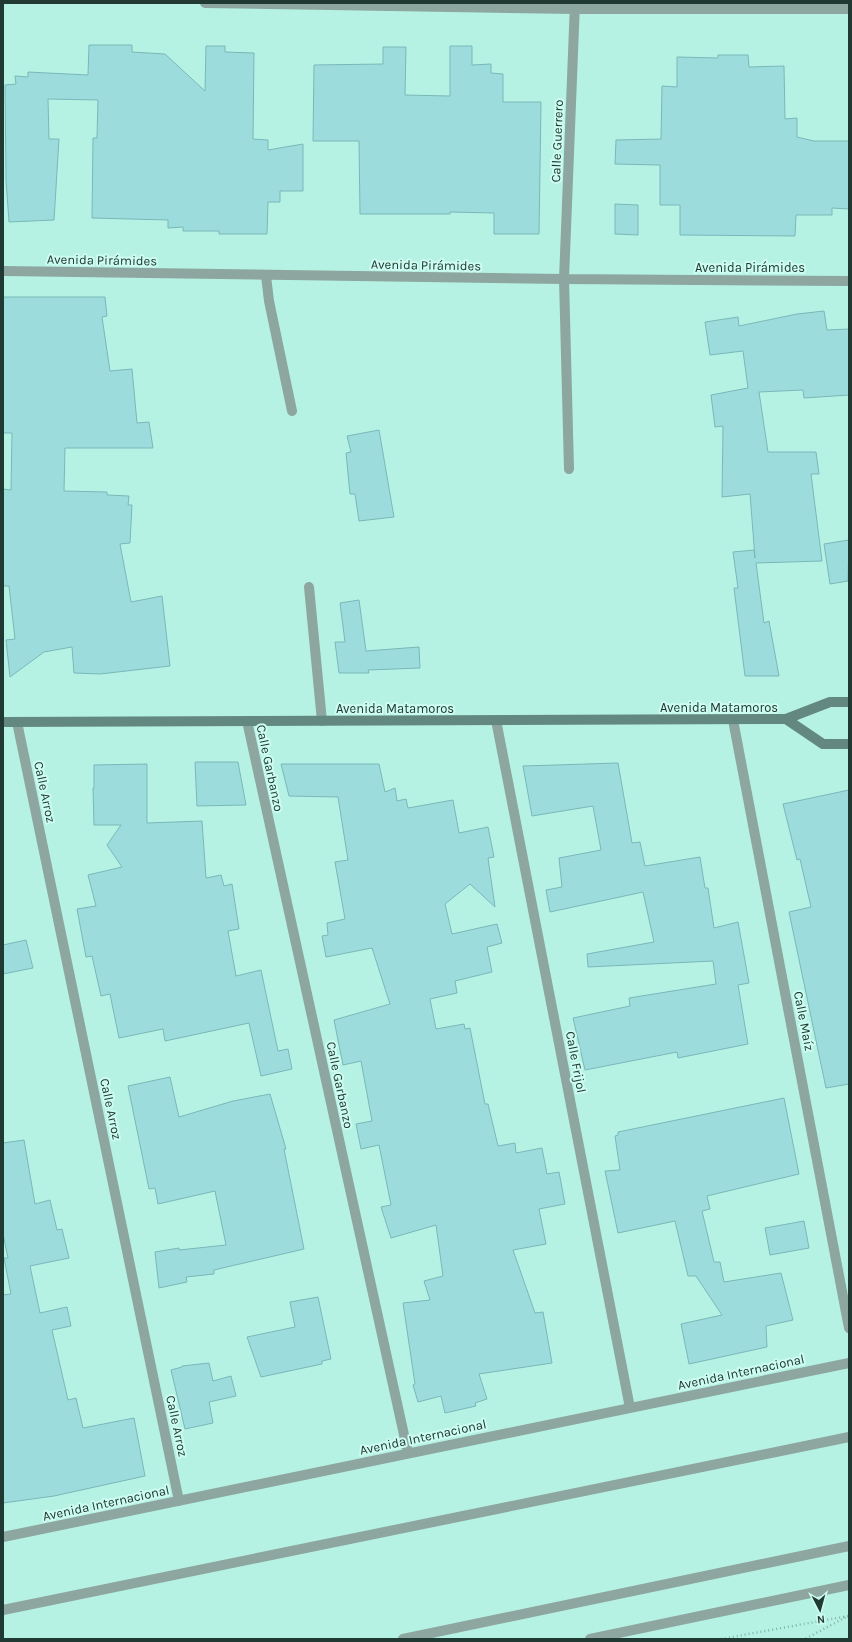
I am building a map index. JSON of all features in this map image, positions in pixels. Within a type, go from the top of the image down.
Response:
[{"type":"street","points":[[205,3],[849,9]]},
{"type":"street","name":"Calle Guerrero","points":[[569,469],[564,279],[575,6]]},
{"type":"street","name":"Avenida Pirámides","points":[[3,271],[266,276],[849,281]]},
{"type":"street","points":[[266,276],[269,301],[292,411]]},
{"type":"street","points":[[309,586],[322,721]]},
{"type":"street","name":"Avenida Matamoros","points":[[3,722],[786,720],[830,702],[849,702]]},
{"type":"street","name":"Calle Frijol","points":[[496,720],[630,1408]]},
{"type":"street","name":"Calle Maíz","points":[[733,720],[849,1328]]},
{"type":"street","name":"Avenida Matamoros","points":[[786,720],[823,744],[849,744]]},
{"type":"street","name":"Calle Arroz","points":[[17,722],[179,1501]]},
{"type":"street","name":"Calle Garbanzo","points":[[246,722],[408,1453]]},
{"type":"street","name":"Avenida Internacional","points":[[3,1537],[849,1363]]},
{"type":"street","points":[[3,1610],[849,1437]]},
{"type":"street","points":[[403,1639],[849,1546]]},
{"type":"street","points":[[590,1639],[849,1585]]},
{"type":"path","points":[[721,1639],[848,1616],[805,1639]]},
{"type":"building","points":[[89,45],[132,45],[132,52],[165,54],[205,91],[206,46],[225,46],[225,52],[254,53],[253,139],[268,140],[268,150],[303,144],[303,191],[280,191],[280,202],[268,202],[267,234],[219,234],[219,231],[183,231],[183,227],[168,228],[168,220],[92,218],[93,138],[97,138],[98,100],[48,99],[49,139],[59,139],[54,220],[9,222],[6,180],[5,85],[16,84],[15,76],[28,77],[28,72],[88,75]]},
{"type":"building","points":[[450,46],[472,46],[472,65],[491,64],[491,73],[503,74],[503,102],[541,102],[539,234],[494,234],[494,213],[450,212],[450,214],[360,214],[359,141],[313,141],[314,65],[383,64],[383,47],[406,47],[405,95],[450,96]]},
{"type":"building","points":[[718,55],[748,55],[749,67],[784,66],[785,119],[797,118],[797,137],[814,141],[849,141],[849,209],[832,208],[832,215],[796,215],[795,236],[680,235],[680,205],[660,205],[660,165],[615,164],[616,140],[661,139],[662,86],[677,87],[677,57],[718,58]]},
{"type":"building","points":[[615,204],[638,205],[638,235],[615,234]]},
{"type":"building","points":[[3,297],[105,297],[107,316],[102,317],[110,371],[132,369],[137,423],[149,422],[153,448],[65,448],[64,491],[107,492],[107,495],[129,496],[128,505],[132,505],[130,543],[120,544],[131,602],[162,596],[170,666],[100,674],[74,673],[72,647],[44,652],[10,677],[6,640],[15,639],[9,586],[3,586],[3,489],[11,490],[12,433],[3,433]]},
{"type":"building","points":[[824,311],[827,330],[849,329],[849,395],[804,398],[803,390],[759,392],[768,452],[816,452],[819,474],[811,474],[822,561],[756,563],[764,623],[769,621],[779,676],[745,676],[734,588],[738,588],[733,552],[754,550],[755,558],[750,494],[722,497],[723,426],[715,427],[711,395],[748,388],[743,351],[710,355],[705,322],[738,317],[739,326],[797,314]]},
{"type":"building","points":[[379,430],[394,517],[359,521],[355,494],[350,494],[346,453],[351,452],[347,436]]},
{"type":"building","points":[[849,540],[848,581],[830,584],[824,544]]},
{"type":"building","points":[[359,600],[366,651],[419,647],[420,668],[368,670],[369,673],[339,673],[335,642],[345,642],[340,603]]},
{"type":"building","points":[[195,762],[238,762],[246,805],[197,806]]},
{"type":"building","points":[[618,763],[632,843],[640,842],[645,866],[700,857],[705,888],[708,888],[714,928],[738,922],[749,983],[738,985],[748,1044],[678,1058],[677,1052],[585,1070],[573,1018],[630,1006],[629,998],[716,984],[713,961],[588,967],[587,954],[654,942],[643,892],[550,912],[546,890],[562,887],[559,858],[601,850],[593,806],[532,816],[523,766]]},
{"type":"building","points":[[147,764],[147,823],[202,821],[206,878],[221,875],[224,886],[232,884],[239,929],[228,931],[236,976],[261,970],[278,1051],[288,1049],[292,1069],[261,1076],[249,1023],[165,1041],[163,1029],[119,1038],[110,994],[101,996],[92,956],[86,957],[77,909],[96,906],[88,875],[122,867],[107,845],[121,825],[94,825],[94,765]]},
{"type":"building","points":[[281,764],[379,764],[385,792],[395,788],[397,801],[406,799],[408,808],[453,800],[459,833],[488,827],[494,857],[488,858],[495,907],[470,884],[445,904],[452,934],[497,924],[502,943],[487,947],[492,972],[455,981],[457,993],[430,999],[436,1029],[464,1024],[465,1029],[470,1028],[485,1104],[488,1104],[498,1146],[515,1143],[516,1153],[542,1148],[547,1174],[559,1172],[565,1204],[539,1209],[546,1244],[513,1250],[535,1313],[543,1312],[552,1363],[479,1374],[487,1399],[475,1403],[476,1406],[445,1413],[441,1396],[418,1402],[413,1385],[415,1384],[403,1303],[430,1300],[424,1281],[443,1276],[436,1225],[391,1238],[381,1207],[391,1205],[379,1145],[361,1149],[356,1124],[372,1121],[361,1061],[343,1065],[334,1020],[390,1004],[372,948],[326,957],[322,936],[328,935],[327,923],[345,919],[335,862],[348,860],[338,797],[289,796]]},
{"type":"building","points":[[849,790],[849,1084],[826,1088],[789,912],[811,907],[800,859],[797,860],[783,804]]},
{"type":"building","points":[[26,940],[33,968],[3,974],[3,945]]},
{"type":"building","points":[[170,1077],[179,1117],[233,1101],[270,1094],[286,1149],[284,1149],[304,1249],[214,1270],[214,1274],[186,1277],[187,1282],[159,1288],[155,1252],[179,1248],[179,1250],[226,1245],[215,1191],[158,1204],[155,1188],[149,1189],[128,1086]]},
{"type":"building","points":[[784,1098],[799,1174],[707,1196],[710,1209],[702,1211],[714,1262],[720,1262],[724,1282],[781,1273],[793,1320],[766,1326],[767,1347],[689,1364],[681,1324],[722,1315],[696,1276],[688,1276],[675,1221],[618,1233],[605,1171],[620,1170],[615,1136],[618,1135],[618,1132]]},
{"type":"building","points":[[24,1140],[35,1204],[50,1200],[57,1230],[62,1229],[69,1258],[30,1266],[40,1313],[67,1307],[71,1326],[52,1330],[68,1400],[76,1398],[83,1428],[134,1418],[145,1476],[54,1496],[3,1503],[3,1295],[11,1294],[4,1258],[8,1258],[3,1234],[3,1143]]},
{"type":"building","points":[[804,1221],[809,1248],[770,1255],[765,1228]]},
{"type":"building","points":[[318,1297],[331,1359],[322,1361],[322,1364],[261,1377],[247,1337],[295,1327],[290,1302]]},
{"type":"building","points":[[209,1363],[213,1381],[231,1376],[236,1396],[209,1402],[213,1423],[185,1429],[171,1370],[182,1366]]}]
